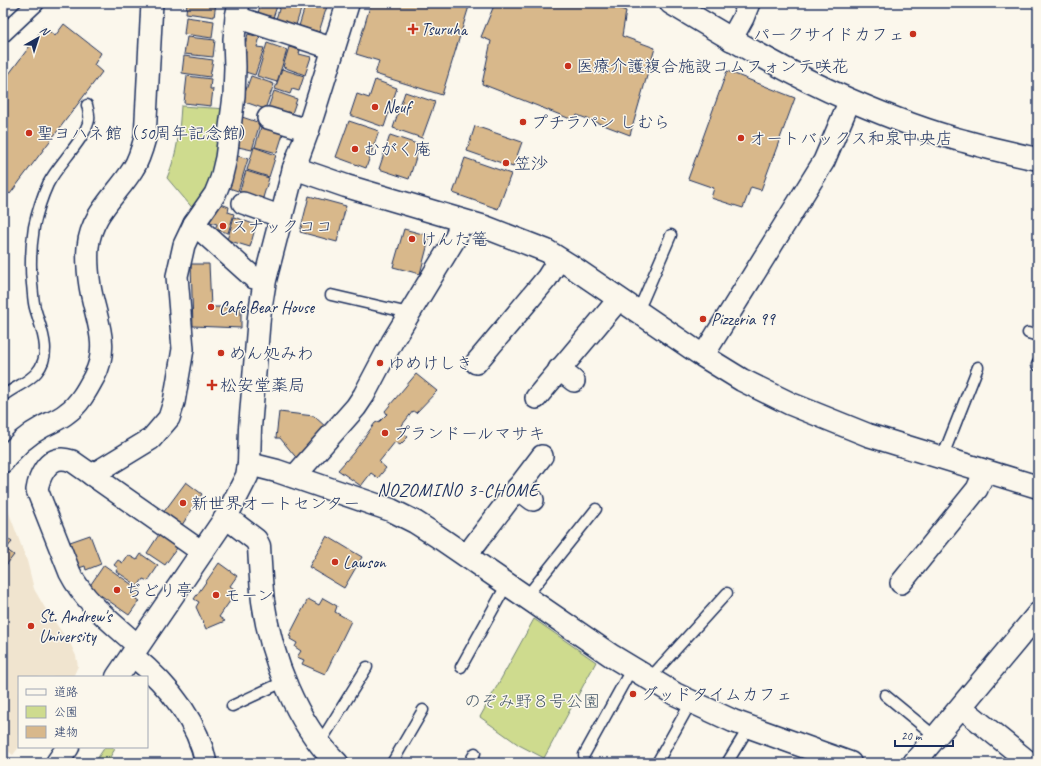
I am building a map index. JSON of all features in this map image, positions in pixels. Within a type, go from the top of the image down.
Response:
[{"type":"street","points":[[3,34],[36,3]]},
{"type":"street","points":[[3,462],[20,442],[69,412],[86,392],[99,366],[102,353],[102,342],[90,286],[88,245],[99,214],[133,168],[140,154],[145,138],[152,3]]},
{"type":"street","points":[[118,676],[226,517],[247,476],[259,317],[265,280],[294,168],[308,130],[348,3]]},
{"type":"street","points":[[671,3],[731,40],[850,100],[902,121],[963,141],[1038,159]]},
{"type":"street","points":[[731,40],[749,3]]},
{"type":"street","points":[[92,475],[151,439],[169,418],[174,402],[183,348],[177,276],[184,245],[194,224],[215,194],[221,179],[226,158],[234,96],[234,39],[237,10],[334,50]]},
{"type":"street","points":[[703,356],[824,161],[850,100]]},
{"type":"street","points":[[268,118],[308,130]]},
{"type":"street","points":[[294,168],[346,186],[510,236],[547,252],[571,266],[703,356],[742,380],[798,407],[868,435],[1038,487]]},
{"type":"street","points":[[243,203],[282,217]]},
{"type":"street","points":[[294,477],[356,407],[364,395],[392,342],[456,238],[461,220]]},
{"type":"street","points":[[194,224],[254,278],[265,280]]},
{"type":"street","points":[[476,363],[547,278],[559,259]]},
{"type":"street","points":[[536,398],[567,375],[627,305]]},
{"type":"street","points":[[466,556],[525,494],[542,456]]},
{"type":"street","points":[[202,552],[72,461],[62,459],[55,461],[49,464],[44,470],[38,483],[37,490],[76,586],[174,696],[191,722],[198,736],[206,763]]},
{"type":"street","points":[[249,464],[294,477],[391,510],[416,522],[640,674],[711,712],[850,763]]},
{"type":"street","points":[[901,583],[936,553],[977,489],[985,471]]},
{"type":"street","points":[[226,517],[256,540],[259,546],[264,602],[275,655],[304,720],[337,763]]},
{"type":"street","points":[[914,763],[1038,614]]},
{"type":"street","points":[[961,707],[1030,763]]},
{"type":"street","points":[[56,763],[67,748]]},
{"type":"lane","points":[[3,396],[29,380],[38,372],[44,362],[45,351],[43,335],[35,306],[32,282],[31,255],[34,227],[48,184],[85,131],[89,119],[87,105]]},
{"type":"lane","points":[[627,305],[643,300],[671,235]]},
{"type":"lane","points":[[331,295],[409,313]]},
{"type":"lane","points":[[942,458],[978,367]]},
{"type":"lane","points":[[526,597],[596,509]]},
{"type":"lane","points":[[461,667],[507,584]]},
{"type":"lane","points":[[584,755],[640,674],[727,593]]},
{"type":"lane","points":[[318,739],[326,734],[367,667]]},
{"type":"lane","points":[[232,706],[285,680]]},
{"type":"lane","points":[[885,695],[936,737]]},
{"type":"lane","points":[[657,763],[691,702]]},
{"type":"lane","points":[[392,763],[422,710]]},
{"type":"lane","points":[[727,763],[749,727]]},
{"type":"lane","points":[[469,763],[474,753]]},
{"type":"shaded area","name":"St. Andrew's University","points":[[3,497],[27,561],[34,589],[45,608],[71,645],[76,656],[78,666],[73,676],[18,676],[18,748],[13,755],[3,747]]},
{"type":"green space","points":[[181,106],[227,109],[221,158],[195,211],[167,178],[174,159],[180,125]]},
{"type":"green space","name":"のぞみ野８号公園","points":[[534,619],[596,662],[544,758],[519,745],[480,717]]},
{"type":"green space","points":[[104,748],[114,748],[115,749],[110,757],[119,763],[97,763],[95,762]]},
{"type":"building","points":[[187,3],[216,3],[214,17],[186,13]]},
{"type":"building","points":[[261,3],[278,3],[273,18],[258,13]]},
{"type":"building","points":[[281,3],[303,3],[296,25],[276,19]]},
{"type":"building","points":[[306,3],[328,3],[319,32],[299,26]]},
{"type":"building","name":"Tsuruha","points":[[371,3],[470,3],[442,95],[375,74],[379,61],[356,54]]},
{"type":"building","name":"医療介護複合施設コムフォンテ咲花","points":[[495,3],[605,3],[626,11],[622,36],[655,48],[630,135],[577,115],[573,120],[482,84],[491,41],[481,37]]},
{"type":"building","points":[[186,17],[214,21],[212,38],[184,34]]},
{"type":"building","name":"聖ヨハネ館（50周年記念館）","points":[[64,24],[101,53],[94,65],[102,72],[10,194],[3,188],[3,76],[6,78],[44,27],[55,36]]},
{"type":"building","points":[[248,34],[260,37],[257,47],[264,48],[255,75],[242,71],[246,61],[243,60],[246,52],[243,51]]},
{"type":"building","points":[[187,37],[215,40],[213,57],[184,54]]},
{"type":"building","points":[[267,43],[287,50],[277,82],[257,76]]},
{"type":"building","points":[[289,47],[300,50],[299,54],[311,57],[305,75],[283,67]]},
{"type":"building","points":[[184,56],[213,60],[210,77],[182,73]]},
{"type":"building","points":[[282,69],[304,76],[299,91],[292,89],[290,94],[275,89]]},
{"type":"building","name":"オートバックス和泉中央店","points":[[727,71],[795,98],[761,190],[751,187],[743,208],[711,198],[714,188],[688,179]]},
{"type":"building","points":[[187,76],[211,79],[210,89],[213,89],[211,106],[184,103]]},
{"type":"building","points":[[251,76],[274,84],[265,109],[242,101]]},
{"type":"building","points":[[375,80],[397,88],[384,127],[350,115],[357,94],[369,98]]},
{"type":"building","points":[[274,91],[297,99],[290,119],[267,111]]},
{"type":"building","points":[[405,92],[435,102],[422,138],[393,128]]},
{"type":"building","points":[[242,117],[260,123],[252,150],[238,147],[243,131],[238,130]]},
{"type":"building","points":[[349,121],[379,131],[366,168],[336,157]]},
{"type":"building","points":[[262,124],[284,131],[277,153],[255,147]]},
{"type":"building","points":[[475,126],[522,142],[513,167],[467,151]]},
{"type":"building","points":[[390,135],[420,145],[409,179],[379,169]]},
{"type":"building","points":[[254,147],[276,155],[269,177],[247,170]]},
{"type":"building","points":[[235,155],[248,159],[238,191],[226,187]]},
{"type":"building","points":[[465,158],[511,174],[498,209],[453,193]]},
{"type":"building","points":[[246,171],[269,178],[262,201],[239,193]]},
{"type":"building","points":[[309,196],[346,206],[337,242],[300,232]]},
{"type":"building","points":[[216,202],[229,207],[228,212],[234,214],[228,233],[215,229],[217,224],[210,222]]},
{"type":"building","points":[[234,217],[256,225],[250,247],[227,240]]},
{"type":"building","points":[[404,229],[430,236],[420,274],[393,267]]},
{"type":"building","points":[[191,264],[209,264],[211,307],[241,307],[241,328],[193,326]]},
{"type":"building","name":"プランドールマサキ","points":[[416,374],[437,391],[416,413],[413,411],[399,429],[408,437],[400,445],[395,442],[379,462],[386,468],[378,478],[371,473],[361,486],[338,470],[353,453],[375,423],[380,421],[387,414],[385,411]]},
{"type":"building","points":[[279,412],[314,416],[327,428],[299,461],[280,438],[276,438]]},
{"type":"building","name":"新世界オートセンター","points":[[186,482],[202,494],[182,525],[163,513]]},
{"type":"building","points":[[162,530],[175,539],[177,548],[165,565],[147,553]]},
{"type":"building","points":[[3,535],[12,542],[6,549],[14,555],[3,569]]},
{"type":"building","points":[[90,535],[101,564],[86,570],[85,566],[79,568],[70,542]]},
{"type":"building","name":"Lawson","points":[[327,536],[362,557],[344,588],[309,567]]},
{"type":"building","points":[[141,554],[158,566],[148,581],[143,579],[138,586],[116,571],[118,568],[114,565],[118,560],[123,563],[128,555],[137,560]]},
{"type":"building","name":"モーン","points":[[219,563],[237,576],[230,586],[237,591],[219,617],[225,621],[206,629],[196,607],[199,602],[194,599]]},
{"type":"building","points":[[104,565],[141,591],[136,599],[139,601],[129,615],[89,587]]},
{"type":"building","points":[[323,598],[337,606],[335,612],[351,621],[325,674],[302,664],[304,660],[297,657],[301,651],[295,647],[297,643],[290,639],[291,637],[289,636],[308,599],[319,605]]},
{"type":"place","name":"Tsuruha","points":[[413,29]]},
{"type":"place","name":"パークサイドカフェ","points":[[913,34]]},
{"type":"place","name":"医療介護複合施設コムフォンテ咲花","points":[[568,66]]},
{"type":"place","name":"Neuf","points":[[375,107]]},
{"type":"place","name":"プチラパン しむら","points":[[523,122]]},
{"type":"place","name":"聖ヨハネ館（50周年記念館）","points":[[29,133]]},
{"type":"place","name":"オートバックス和泉中央店","points":[[741,138]]},
{"type":"place","name":"むがく庵","points":[[355,149]]},
{"type":"place","name":"笠沙","points":[[506,163]]},
{"type":"place","name":"スナックココ","points":[[223,226]]},
{"type":"place","name":"けんた篭","points":[[412,239]]},
{"type":"place","name":"Cafe Bear House","points":[[211,307]]},
{"type":"place","name":"Pizzeria 99","points":[[703,319]]},
{"type":"place","name":"めん処みわ","points":[[221,353]]},
{"type":"place","name":"ゆめけしき","points":[[380,363]]},
{"type":"place","name":"松安堂薬局","points":[[212,385]]},
{"type":"place","name":"プランドールマサキ","points":[[385,433]]},
{"type":"place","name":"新世界オートセンター","points":[[183,503]]},
{"type":"place","name":"Lawson","points":[[335,562]]},
{"type":"place","name":"ぢどり亭","points":[[117,590]]},
{"type":"place","name":"モーン","points":[[216,595]]},
{"type":"place","name":"St. Andrew's University","points":[[31,626]]},
{"type":"place","name":"グッドタイムカフェ","points":[[633,694]]},
{"type":"district","name":"NOZOMINO 3-CHOME","points":[[458,490]]}]
